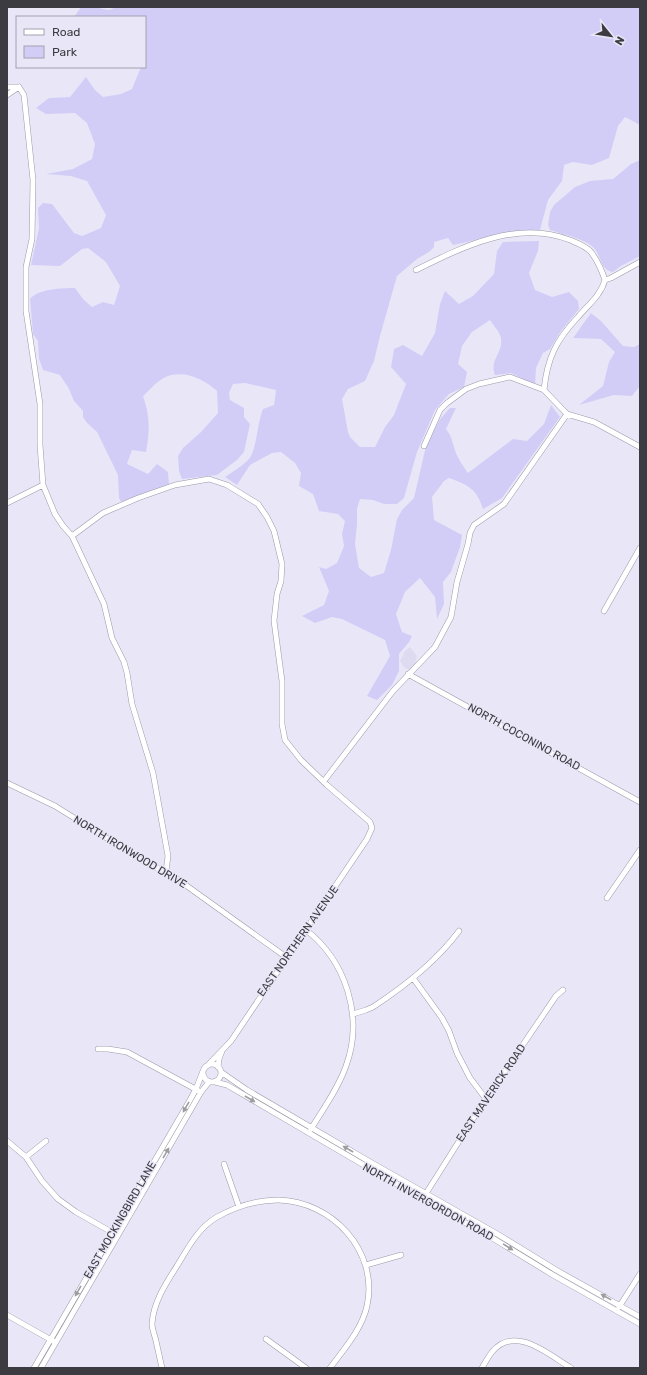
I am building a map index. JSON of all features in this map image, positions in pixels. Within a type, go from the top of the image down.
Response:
[{"type":"street","points":[[7,87],[19,87]]},
{"type":"street","points":[[7,95],[19,87]]},
{"type":"street","points":[[19,87],[24,95],[33,180],[32,239],[26,267],[26,311],[40,404],[40,445],[43,485],[55,514],[72,536],[104,604],[112,638],[124,662],[132,704],[153,773],[168,856],[166,871]]},
{"type":"street","points":[[416,270],[442,256],[481,241],[507,235],[542,233],[561,237],[587,248],[592,253],[605,280],[604,284],[598,295],[570,325],[555,347],[550,357],[544,390]]},
{"type":"street","points":[[605,280],[640,262]]},
{"type":"street","points":[[424,446],[440,410],[451,400],[466,389],[479,384],[510,377],[544,390],[567,414],[594,422],[640,447]]},
{"type":"street","points":[[72,536],[103,513],[138,498],[175,485],[209,479],[227,485],[258,504],[274,531],[282,564],[281,581],[274,622],[282,681],[282,724],[285,740],[301,760],[324,781],[393,691],[435,647],[451,617],[457,582],[470,533],[474,525],[504,504],[567,414]]},
{"type":"street","points":[[7,502],[43,485]]},
{"type":"street","points":[[604,611],[640,548]]},
{"type":"street","name":"NORTH COCONINO ROAD","points":[[408,674],[640,802]]},
{"type":"street","name":"EAST NORTHERN AVENUE","points":[[207,1066],[231,1041],[286,957],[368,839],[372,828],[370,822],[324,781]]},
{"type":"street","name":"NORTH IRONWOOD DRIVE","points":[[7,783],[55,806],[153,867],[166,871],[286,957]]},
{"type":"street","points":[[607,898],[640,850]]},
{"type":"street","points":[[306,930],[324,947],[341,973],[347,987],[352,1014],[353,1031],[352,1044],[347,1065],[339,1083],[310,1130]]},
{"type":"street","points":[[352,1014],[372,1007],[413,978],[453,940],[459,931]]},
{"type":"street","points":[[413,978],[442,1018],[470,1078],[486,1099]]},
{"type":"street","name":"EAST MAVERICK ROAD","points":[[425,1196],[486,1099],[556,996],[563,990]]},
{"type":"street","points":[[98,1049],[113,1049],[127,1052],[199,1091]]},
{"type":"street","name":"EAST NORTHERN AVENUE","points":[[219,1070],[219,1059],[222,1050]]},
{"type":"street","name":"NORTH INVERGORDON ROAD","points":[[207,1066],[213,1064],[247,1090],[310,1130]]},
{"type":"street","points":[[207,1066],[203,1072],[204,1077],[209,1082]]},
{"type":"street","points":[[215,1082],[220,1078],[219,1070]]},
{"type":"street","name":"EAST MOCKINGBIRD LANE","points":[[34,1368],[53,1341],[118,1236],[199,1091],[203,1072]]},
{"type":"street","name":"NORTH INVERGORDON ROAD","points":[[209,1082],[227,1085],[310,1130],[425,1196],[499,1235],[556,1270],[640,1317]]},
{"type":"street","name":"EAST MOCKINGBIRD LANE","points":[[40,1368],[112,1232],[199,1091],[209,1082]]},
{"type":"street","points":[[7,1141],[26,1157],[42,1181],[58,1198],[76,1212],[118,1236]]},
{"type":"street","points":[[26,1157],[46,1141]]},
{"type":"street","points":[[224,1164],[239,1207]]},
{"type":"street","name":"NORTH INVERGORDON ROAD","points":[[425,1196],[553,1275],[640,1324]]},
{"type":"street","points":[[162,1368],[152,1325],[154,1311],[158,1298],[172,1272],[190,1244],[199,1232],[216,1218],[239,1207],[265,1201],[279,1200],[306,1205],[330,1217],[347,1232],[358,1248],[366,1265],[368,1289],[367,1306],[355,1333],[330,1368]]},
{"type":"street","points":[[366,1265],[401,1255]]},
{"type":"street","points":[[617,1310],[640,1274]]},
{"type":"street","points":[[7,1315],[53,1341]]},
{"type":"street","points":[[266,1339],[306,1368]]},
{"type":"street","points":[[482,1368],[493,1351],[502,1344],[515,1340],[525,1341],[571,1368]]},
{"type":"shaded area","points":[[410,647],[417,656],[415,664],[409,670],[404,667],[400,661],[404,654],[403,653]]},
{"type":"green space","points":[[81,7],[93,7],[110,10],[115,7],[640,7],[640,125],[625,117],[618,126],[609,158],[592,165],[573,162],[564,165],[562,181],[548,200],[540,230],[490,237],[453,245],[448,238],[434,242],[434,247],[429,252],[417,259],[397,276],[374,361],[365,381],[348,389],[342,399],[350,437],[360,447],[375,447],[385,427],[394,415],[406,384],[391,367],[394,349],[403,345],[422,356],[435,333],[440,304],[445,291],[459,304],[473,296],[494,274],[497,251],[503,242],[539,241],[538,251],[529,273],[535,290],[552,297],[569,292],[578,301],[579,309],[561,331],[550,349],[543,353],[536,368],[535,385],[511,373],[495,375],[494,365],[501,344],[501,337],[490,320],[472,332],[462,346],[458,364],[467,372],[464,387],[449,394],[435,410],[417,452],[404,498],[397,504],[384,504],[373,500],[360,499],[357,509],[355,544],[359,568],[371,577],[384,573],[391,550],[397,519],[402,510],[414,498],[426,446],[440,419],[450,408],[456,408],[446,429],[458,457],[468,473],[513,439],[527,441],[544,424],[551,405],[560,417],[502,498],[483,509],[475,492],[467,486],[449,478],[444,481],[432,497],[434,520],[462,535],[460,547],[451,572],[443,582],[444,604],[437,619],[435,597],[420,578],[405,592],[396,614],[402,632],[412,636],[399,654],[399,671],[392,685],[377,700],[367,696],[390,656],[385,640],[342,619],[332,617],[315,623],[302,616],[324,605],[329,591],[319,567],[326,569],[337,563],[344,546],[342,534],[345,521],[338,514],[319,511],[313,494],[299,486],[301,473],[295,463],[281,452],[272,453],[250,465],[237,485],[225,477],[242,465],[251,456],[263,409],[274,405],[276,390],[245,383],[233,384],[229,393],[230,400],[244,408],[244,417],[250,424],[244,452],[237,460],[217,475],[182,479],[179,471],[178,456],[183,448],[201,432],[218,413],[217,391],[205,382],[191,376],[176,374],[159,381],[143,396],[149,424],[146,452],[132,450],[127,464],[148,474],[157,464],[168,472],[169,484],[121,502],[119,498],[118,475],[97,432],[83,417],[83,411],[74,401],[69,389],[60,375],[43,370],[39,359],[38,341],[33,334],[30,299],[38,293],[44,291],[75,288],[83,299],[92,307],[103,302],[114,305],[120,286],[106,262],[88,248],[82,249],[60,266],[31,265],[39,228],[38,208],[43,203],[52,204],[74,233],[82,236],[101,228],[106,215],[87,181],[71,176],[46,174],[73,169],[92,159],[95,144],[87,123],[75,113],[46,114],[36,108],[49,98],[70,97],[86,77],[95,90],[103,97],[121,94],[132,89],[141,68],[146,68],[146,16],[75,16]]},
{"type":"green space","points":[[640,160],[640,256],[613,272],[609,271],[604,266],[594,248],[590,245],[580,239],[550,230],[548,225],[550,212],[554,205],[575,187],[590,181],[613,179],[631,164]]},
{"type":"green space","points":[[591,313],[601,321],[623,346],[634,347],[640,344],[640,386],[632,396],[614,395],[579,405],[603,386],[609,362],[615,352],[601,339],[573,338]]}]
